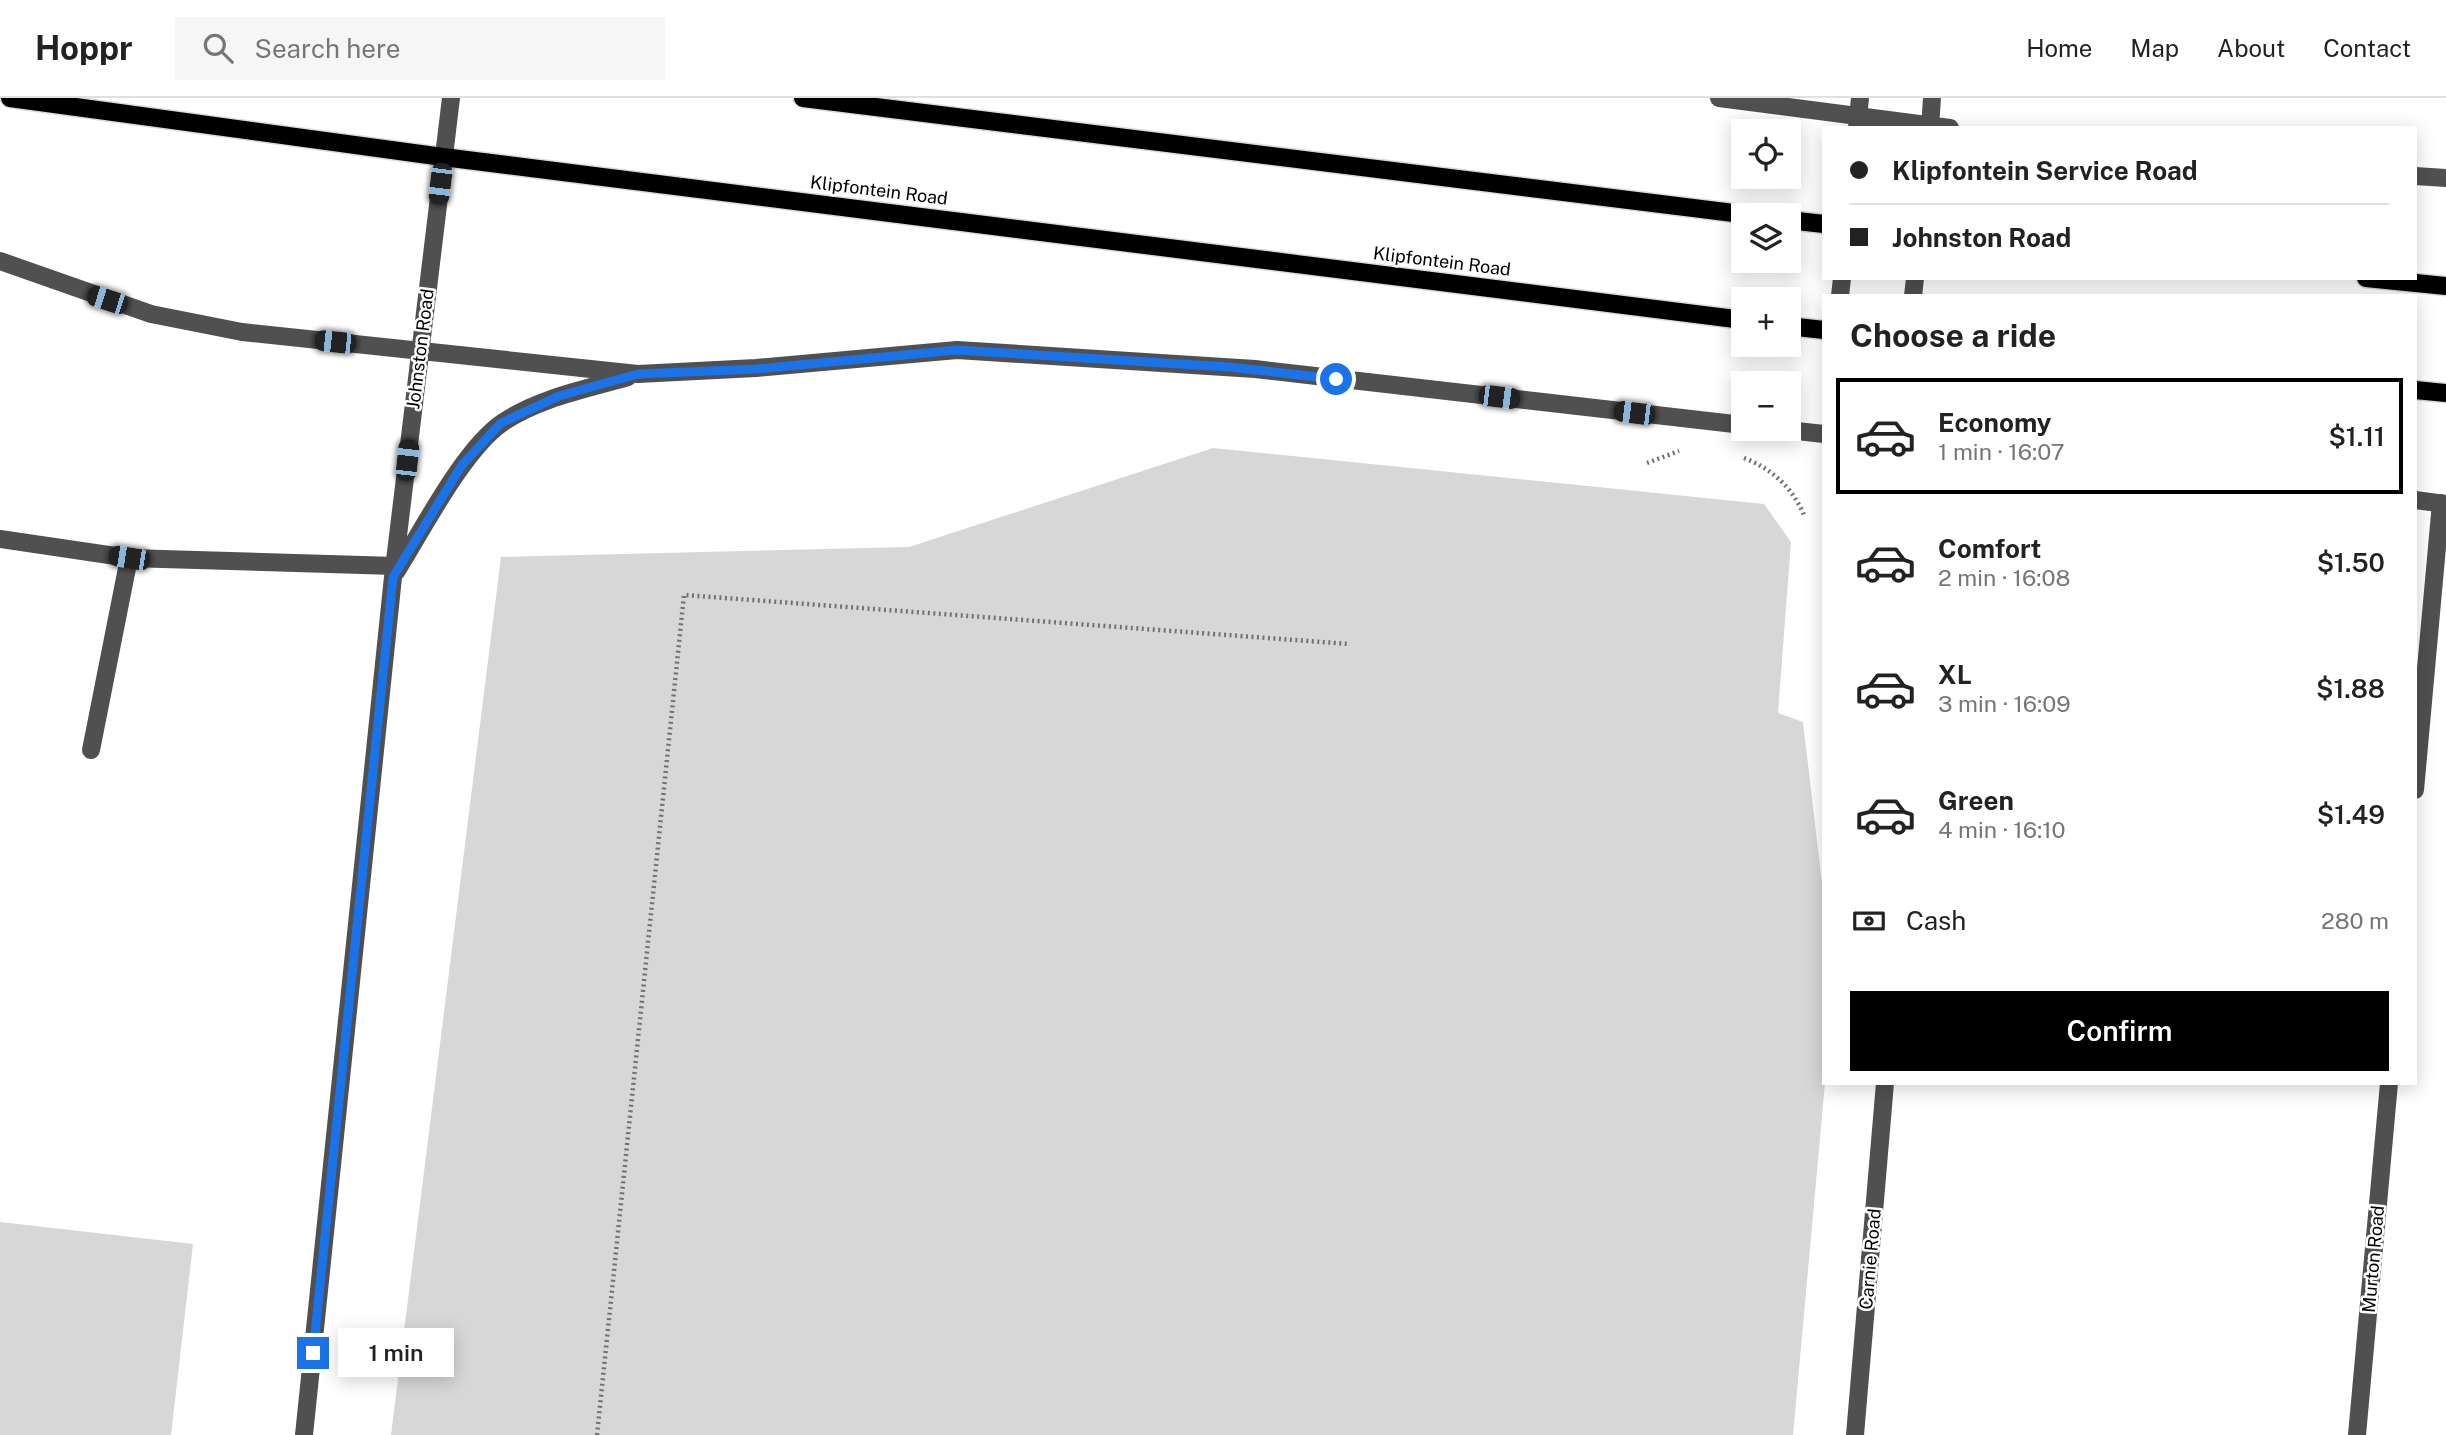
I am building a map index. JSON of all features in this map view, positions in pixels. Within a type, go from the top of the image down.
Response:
[{"type":"main road","name":"Klipfontein Road","points":[[10,98],[443,157],[1731,318]]},
{"type":"main road","points":[[803,98],[1731,213]]},
{"type":"main road","points":[[1801,221],[1822,224]]},
{"type":"main road","points":[[2386,280],[2446,286]]},
{"type":"main road","points":[[1801,327],[1822,330]]},
{"type":"main road","points":[[2417,390],[2446,393]]},
{"type":"street","name":"Johnston Road","points":[[304,1435],[394,572],[451,98]]},
{"type":"street","points":[[1719,98],[1930,125],[1933,98]]},
{"type":"street","points":[[2417,176],[2446,178]]},
{"type":"street","points":[[0,261],[151,314],[242,332],[419,353],[638,374],[756,369],[970,351],[1255,369],[1731,424]]},
{"type":"street","points":[[0,539],[129,558],[394,572],[462,465],[501,423],[559,396],[638,374]]},
{"type":"street","points":[[1801,432],[1822,434]]},
{"type":"street","points":[[2417,500],[2443,504],[2417,770]]},
{"type":"street","points":[[91,751],[129,558]]},
{"type":"street","name":"Carnie Road","points":[[1854,1435],[1885,1085]]},
{"type":"street","name":"Murton Road","points":[[2357,1435],[2389,1085]]},
{"type":"path","points":[[1647,463],[1679,451],[1691,452]]},
{"type":"path","points":[[1742,458],[1769,470],[1798,500],[1804,514]]},
{"type":"path","points":[[597,1435],[684,595],[1349,644]]},
{"type":"shaded area","points":[[1213,448],[1764,504],[1791,542],[1778,713],[1803,722],[1822,884],[1822,1085],[1825,1085],[1793,1435],[391,1435],[501,557],[909,547]]},
{"type":"shaded area","points":[[0,1222],[193,1244],[171,1435],[0,1435]]},
{"type":"route","points":[[313,1353],[393,577],[462,465],[501,423],[559,396],[638,374],[756,369],[957,350],[1229,367],[1336,379]]}]
